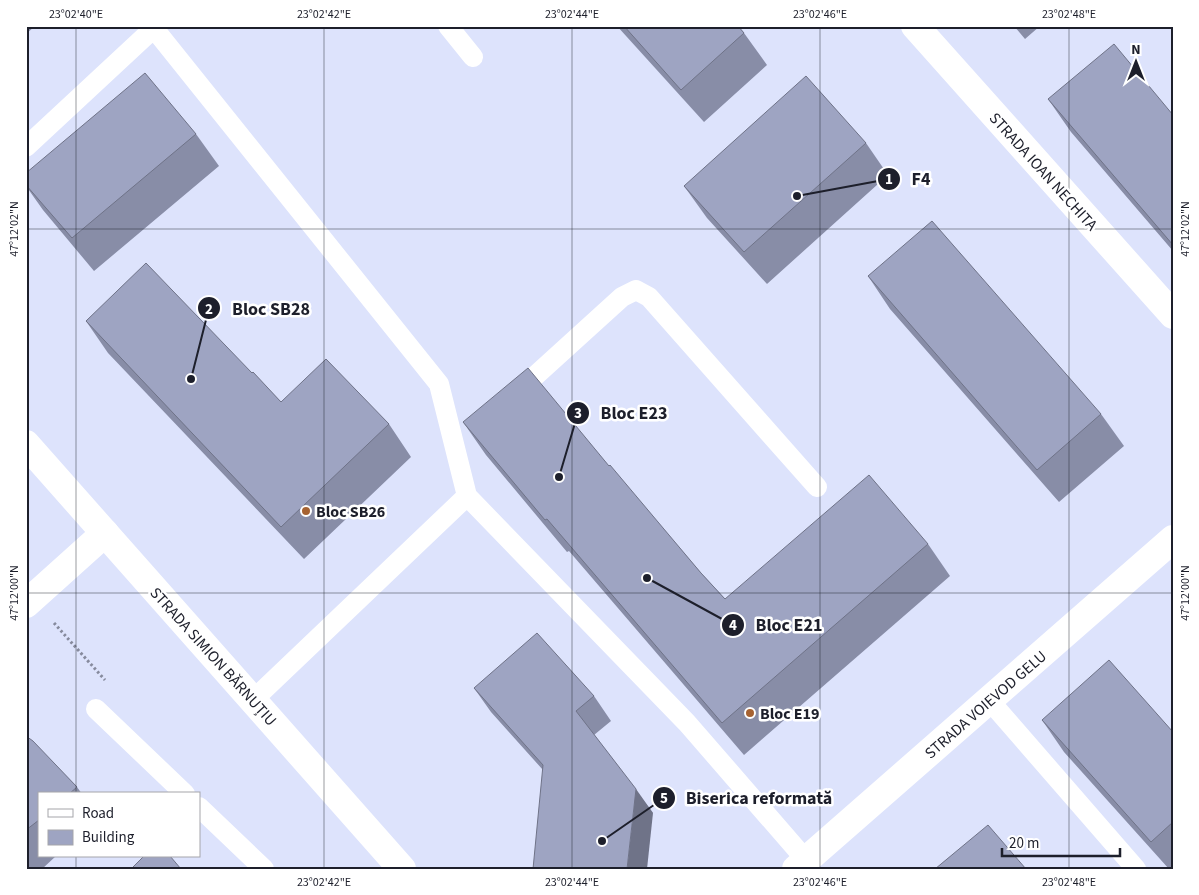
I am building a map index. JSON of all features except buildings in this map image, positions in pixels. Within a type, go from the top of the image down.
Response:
[{"type":"street","name":"STRADA IOAN NECHITA","points":[[915,26],[1173,315]]},
{"type":"street","name":"STRADA SIMION BĂRNUȚIU","points":[[26,444],[402,869]]},
{"type":"street","points":[[26,604],[105,533]]},
{"type":"street","name":"STRADA VOIEVOD GELU","points":[[801,864],[1173,539]]},
{"type":"lane","points":[[448,26],[473,57]]},
{"type":"lane","points":[[26,147],[153,27],[439,384],[462,441],[467,496],[687,722],[801,864]]},
{"type":"lane","points":[[499,408],[622,297],[636,290],[649,297],[817,487]]},
{"type":"lane","points":[[253,700],[467,496]]},
{"type":"lane","points":[[989,700],[1136,869]]},
{"type":"lane","points":[[96,709],[183,792]]},
{"type":"lane","points":[[200,808],[264,869]]},
{"type":"path","points":[[78,648],[109,683]]},
{"type":"place","name":"F4","points":[[797,196]]},
{"type":"place","name":"Bloc SB28","points":[[191,379]]},
{"type":"place","name":"Bloc E23","points":[[559,477]]},
{"type":"place","name":"Bloc SB26","points":[[306,511]]},
{"type":"place","name":"Bloc E21","points":[[647,578]]},
{"type":"place","name":"Bloc E19","points":[[750,713]]},
{"type":"place","name":"Biserica reformată","points":[[602,841]]}]
